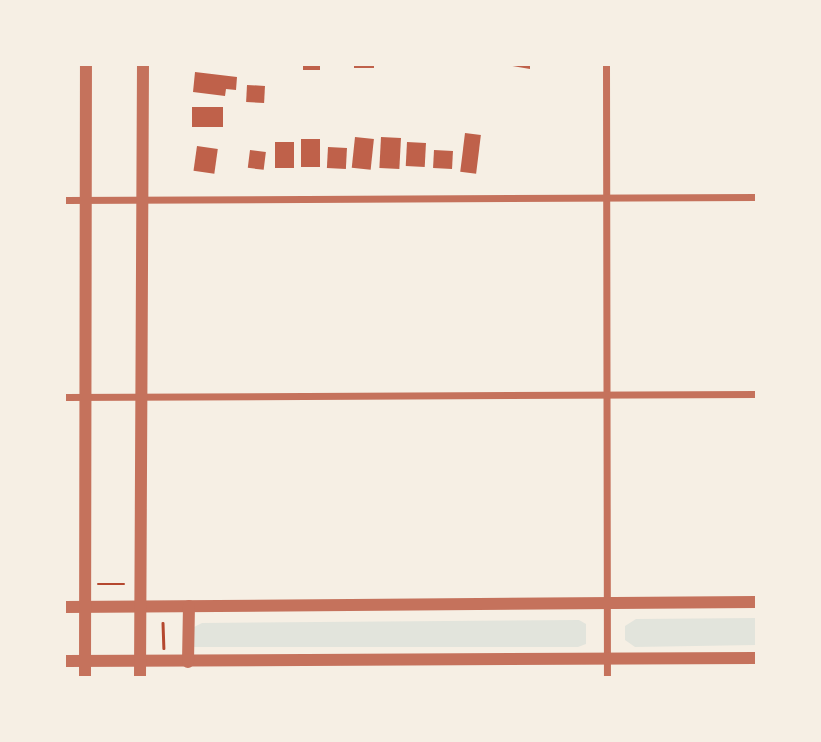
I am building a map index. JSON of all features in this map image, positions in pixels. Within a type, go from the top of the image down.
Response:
[{"type":"street","points":[[85,677],[86,65]]},
{"type":"street","points":[[140,677],[143,65]]},
{"type":"street","points":[[606,65],[607,677]]},
{"type":"street","points":[[65,200],[756,197]]},
{"type":"street","points":[[65,397],[756,394]]},
{"type":"street","points":[[65,607],[85,603],[189,606],[756,601]]},
{"type":"street","points":[[188,662],[189,606]]},
{"type":"street","points":[[65,661],[756,658]]},
{"type":"path","points":[[98,584],[124,584]]},
{"type":"path","points":[[163,623],[164,648]]},
{"type":"shaded area","points":[[756,618],[756,645],[635,647],[625,640],[625,626],[636,619]]},
{"type":"shaded area","points":[[579,620],[586,624],[586,644],[578,647],[194,647],[194,627],[202,623]]},
{"type":"building","points":[[303,65],[320,65],[320,70],[303,70]]},
{"type":"building","points":[[354,65],[374,65],[374,68],[354,68]]},
{"type":"building","points":[[506,65],[530,65],[530,69]]},
{"type":"building","points":[[195,72],[237,77],[236,90],[226,89],[225,96],[193,92]]},
{"type":"building","points":[[247,85],[265,86],[264,103],[246,102]]},
{"type":"building","points":[[192,107],[223,107],[223,127],[192,127]]},
{"type":"building","points":[[465,133],[481,135],[476,174],[460,172]]},
{"type":"building","points":[[355,137],[374,139],[371,170],[352,168]]},
{"type":"building","points":[[381,137],[401,138],[399,169],[379,168]]},
{"type":"building","points":[[301,139],[320,139],[320,167],[301,167]]},
{"type":"building","points":[[275,142],[294,142],[294,168],[275,168]]},
{"type":"building","points":[[407,142],[426,143],[425,167],[406,166]]},
{"type":"building","points":[[197,146],[218,149],[214,174],[194,171]]},
{"type":"building","points":[[328,147],[347,148],[346,169],[327,168]]},
{"type":"building","points":[[250,150],[266,152],[264,170],[248,168]]},
{"type":"building","points":[[434,150],[453,151],[452,169],[433,168]]}]
